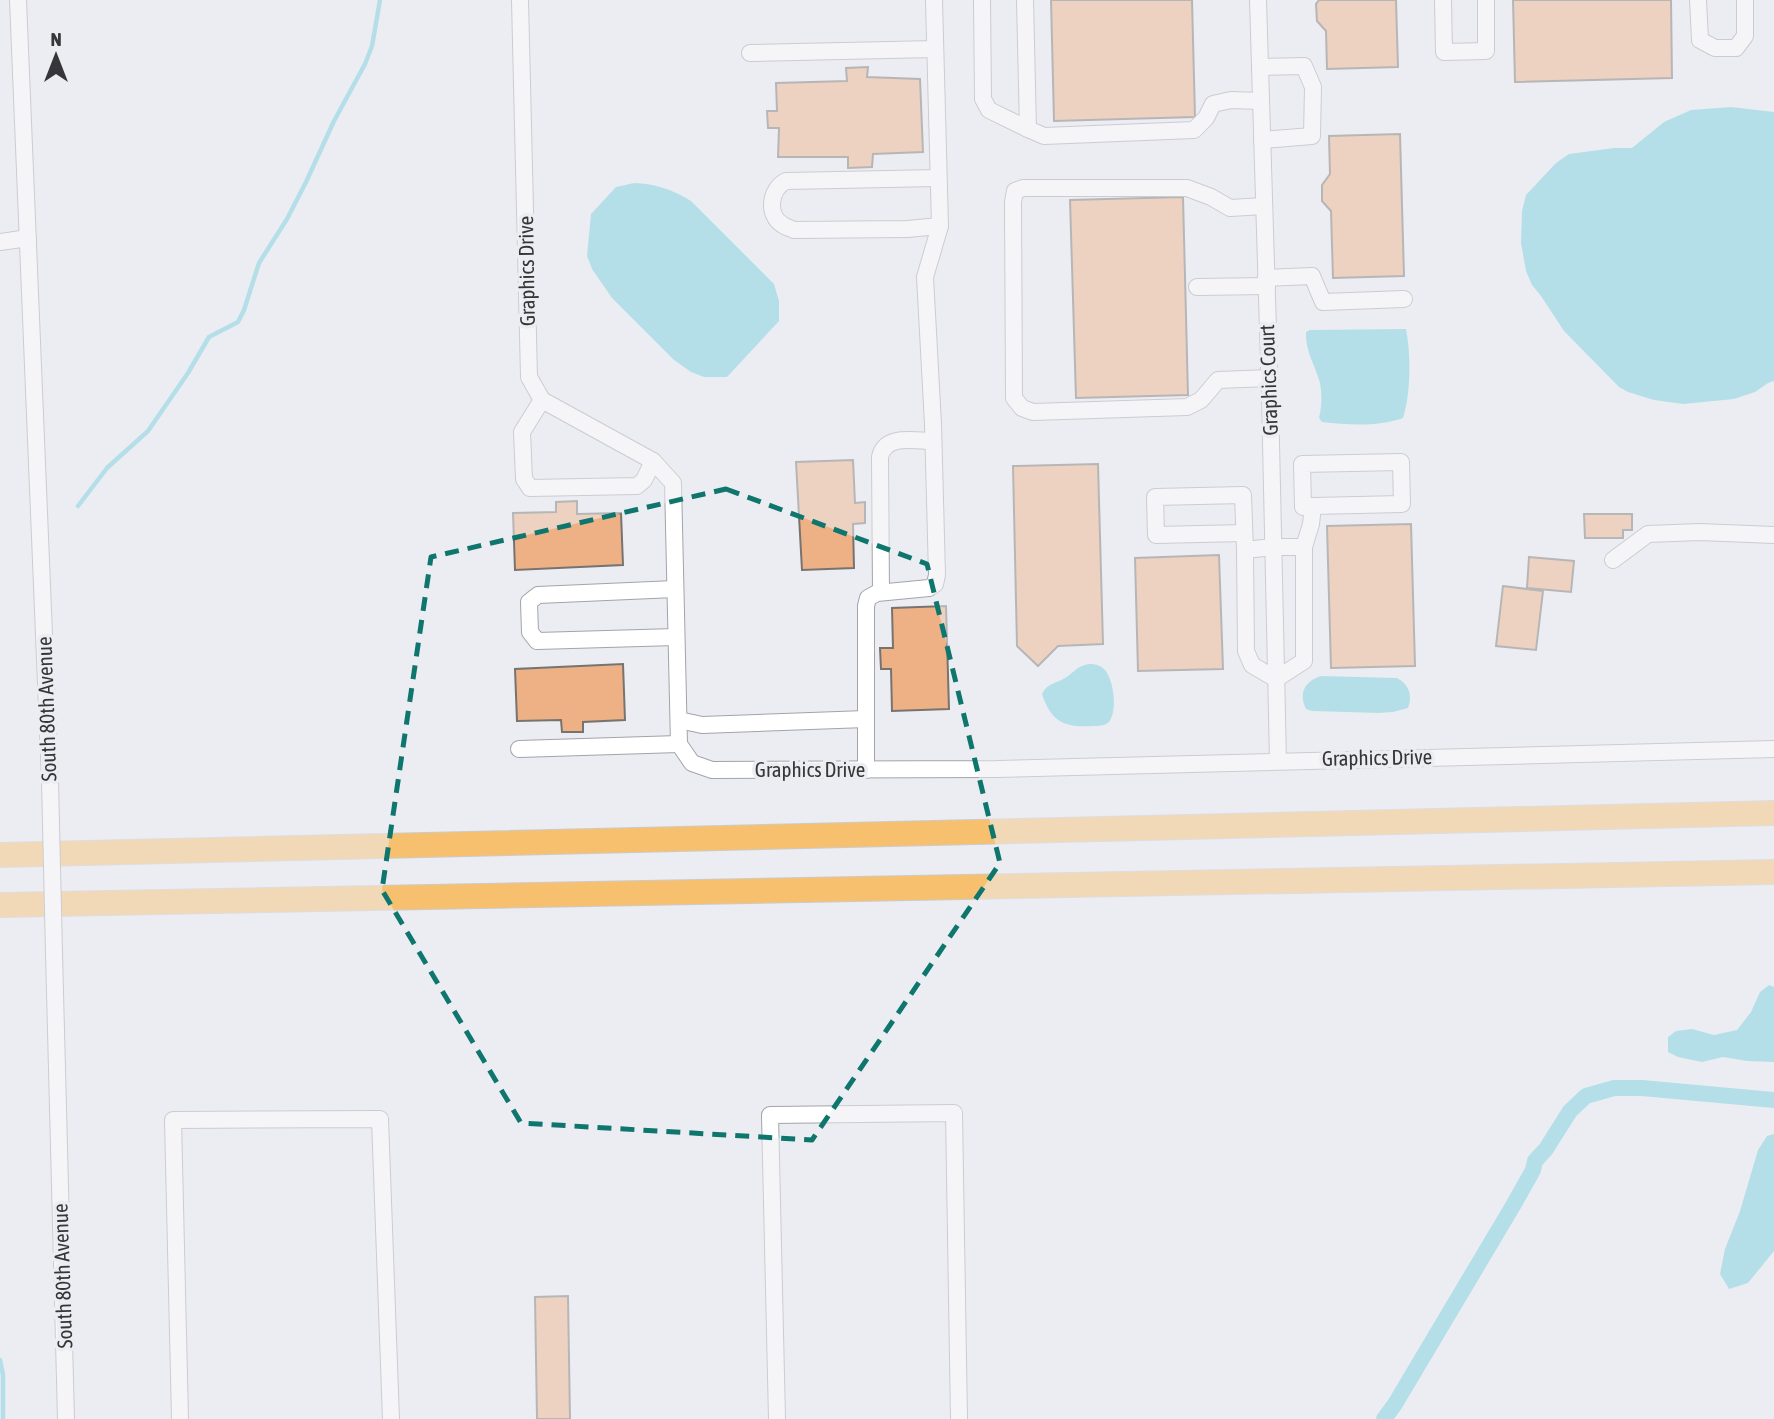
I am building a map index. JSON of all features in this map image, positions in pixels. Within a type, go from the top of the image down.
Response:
[{"type":"highway","points":[[0,855],[1774,813]]},
{"type":"highway","points":[[0,905],[1774,872]]},
{"type":"street","name":"South 80th Avenue","points":[[18,0],[50,781],[66,1419]]},
{"type":"street","name":"Graphics Drive","points":[[520,0],[529,377],[542,400]]},
{"type":"street","points":[[866,770],[868,598],[881,592],[929,588],[935,584],[937,558],[925,276],[940,226],[934,0]]},
{"type":"street","points":[[982,0],[983,99],[989,110],[1044,136],[1194,130],[1206,118],[1213,104],[1231,100],[1261,101]]},
{"type":"street","points":[[1025,0],[1028,129]]},
{"type":"street","name":"Graphics Court","points":[[1258,0],[1278,761]]},
{"type":"street","points":[[1443,0],[1444,52],[1486,51],[1486,0]]},
{"type":"street","points":[[1699,0],[1700,40],[1715,48],[1736,48],[1745,36],[1745,0]]},
{"type":"street","points":[[750,53],[935,50]]},
{"type":"street","points":[[1260,67],[1304,66],[1313,87],[1312,136],[1262,140]]},
{"type":"street","points":[[938,178],[786,181],[779,184],[774,191],[772,201],[774,216],[782,225],[794,230],[940,226]]},
{"type":"street","points":[[1264,206],[1230,208],[1187,188],[1023,188],[1015,191],[1014,398],[1022,408],[1033,412],[1187,407],[1201,400],[1219,380],[1269,378]]},
{"type":"street","points":[[0,242],[28,239]]},
{"type":"street","points":[[1197,287],[1312,276],[1324,302],[1404,299]]},
{"type":"street","points":[[519,749],[679,744],[673,483],[653,461],[542,400],[522,432],[524,479],[530,488],[636,486],[643,480],[653,461]]},
{"type":"street","points":[[881,592],[882,449],[887,443],[902,440],[933,441]]},
{"type":"street","points":[[1401,462],[1402,504],[1313,506],[1303,507],[1302,464],[1401,462]]},
{"type":"street","points":[[1304,547],[1273,547],[1244,541],[1156,535],[1155,497],[1243,495],[1244,541],[1245,586],[1245,651],[1252,665],[1276,679],[1304,661],[1304,547],[1313,506]]},
{"type":"street","points":[[1613,559],[1648,534],[1699,532],[1774,535]]},
{"type":"street","points":[[676,589],[538,595],[529,602],[530,632],[537,641],[676,637]]},
{"type":"street","points":[[679,720],[702,725],[866,719]]},
{"type":"street","name":"Graphics Drive","points":[[679,744],[692,763],[712,770],[997,769],[1774,749]]},
{"type":"street","points":[[777,1419],[770,1115],[954,1113],[959,1419]]},
{"type":"street","points":[[180,1419],[173,1120],[380,1119],[391,1419]]},
{"type":"highlighted area","points":[[726,489],[927,564],[1000,863],[812,1140],[521,1123],[382,890],[431,557]]},
{"type":"water","points":[[1731,107],[1774,112],[1774,381],[1755,392],[1734,399],[1683,404],[1654,400],[1628,392],[1619,387],[1564,331],[1532,285],[1526,271],[1521,243],[1522,211],[1526,195],[1556,163],[1569,154],[1632,148],[1664,122],[1691,110]]},
{"type":"water","points":[[634,183],[663,188],[691,201],[774,284],[779,301],[779,321],[727,377],[704,377],[674,360],[612,298],[592,269],[587,256],[591,214],[616,187]]},
{"type":"water","points":[[1406,329],[1409,374],[1408,397],[1403,418],[1373,424],[1322,422],[1319,418],[1320,383],[1309,352],[1306,332]]},
{"type":"water","points":[[1089,664],[1102,668],[1110,680],[1114,695],[1112,717],[1109,722],[1101,725],[1074,726],[1060,721],[1050,711],[1042,694],[1044,690],[1081,666]]},
{"type":"water","points":[[1321,676],[1397,678],[1409,691],[1408,708],[1379,713],[1306,709],[1304,688]]},
{"type":"water","points":[[1769,985],[1774,987],[1774,1062],[1723,1057],[1702,1062],[1668,1052],[1668,1037],[1676,1031],[1692,1029],[1714,1035],[1737,1030],[1751,1012],[1760,992]]},
{"type":"water","points":[[1774,1134],[1774,1251],[1748,1283],[1729,1289],[1720,1274],[1725,1249],[1740,1211],[1758,1150],[1767,1136]]},
{"type":"building","points":[[1051,0],[1192,0],[1195,117],[1054,121]]},
{"type":"building","points":[[1319,0],[1396,0],[1398,67],[1327,69],[1326,31],[1317,21],[1316,4]]},
{"type":"building","points":[[1513,0],[1671,0],[1672,78],[1515,82]]},
{"type":"building","points":[[868,67],[867,77],[920,79],[923,152],[873,154],[872,167],[848,168],[848,157],[778,157],[779,128],[768,128],[767,111],[777,111],[776,83],[847,81],[846,68]]},
{"type":"building","points":[[1400,134],[1404,276],[1333,278],[1331,211],[1322,201],[1322,185],[1330,174],[1329,136]]},
{"type":"building","points":[[1183,197],[1188,395],[1076,398],[1070,200]]},
{"type":"building","points":[[853,460],[855,503],[865,502],[865,523],[853,524],[854,568],[802,570],[796,462]]},
{"type":"building","points":[[1098,464],[1103,644],[1058,646],[1038,666],[1017,646],[1013,466]]},
{"type":"building","points":[[577,501],[577,514],[621,513],[623,565],[515,570],[513,513],[556,512],[556,502]]},
{"type":"building","points":[[1584,514],[1632,514],[1632,530],[1623,530],[1623,538],[1585,538]]},
{"type":"building","points":[[1411,524],[1415,666],[1331,668],[1327,526]]},
{"type":"building","points":[[1219,555],[1223,669],[1138,671],[1135,558]]},
{"type":"building","points":[[1529,557],[1574,561],[1571,592],[1527,588]]},
{"type":"building","points":[[1503,586],[1543,591],[1536,650],[1496,646]]},
{"type":"building","points":[[946,606],[949,709],[892,711],[891,669],[881,669],[880,648],[893,648],[892,608]]},
{"type":"building","points":[[623,664],[625,720],[583,722],[583,732],[562,732],[561,720],[517,721],[515,669]]},
{"type":"building","points":[[568,1296],[570,1419],[537,1419],[535,1297]]},
{"type":"waterway","points":[[78,506],[107,468],[148,431],[209,337],[238,322],[259,263],[287,219],[365,64],[372,46],[380,0]]},
{"type":"waterway","points":[[1384,1419],[1514,1204],[1533,1170],[1535,1161],[1546,1149],[1570,1111],[1586,1096],[1614,1088],[1642,1088],[1774,1100]]},
{"type":"waterway","points":[[0,1360],[3,1375],[3,1419]]}]
